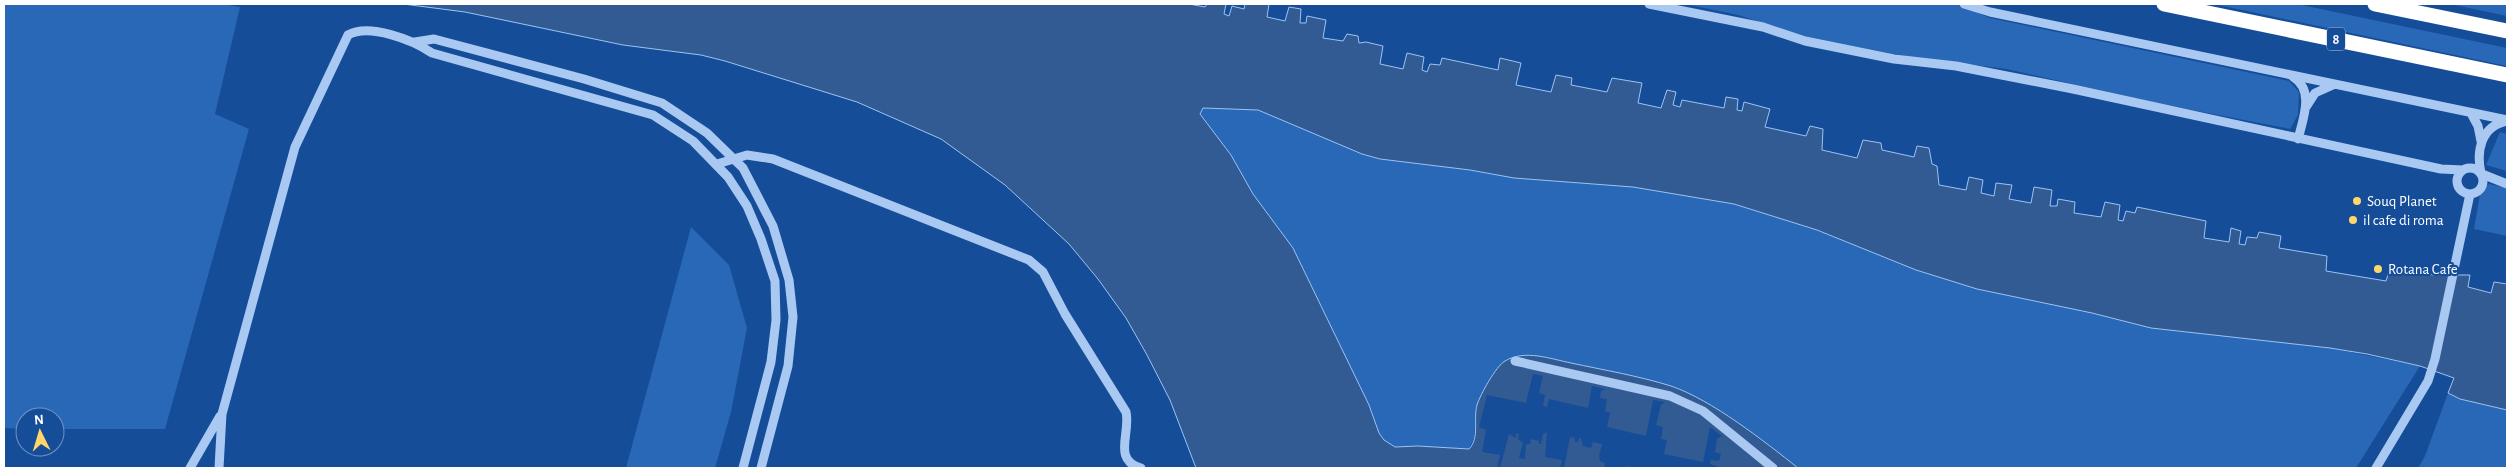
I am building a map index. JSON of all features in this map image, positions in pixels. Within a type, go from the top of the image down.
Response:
[{"type":"highway","name":"8","points":[[2164,4],[2507,75]]},
{"type":"highway","points":[[2375,4],[2507,31]]},
{"type":"street","points":[[1649,4],[1763,27],[1805,41],[1894,59],[1956,66],[2441,170],[2472,168],[2504,184]]},
{"type":"street","points":[[1964,4],[1990,12],[2507,121]]},
{"type":"street","points":[[219,468],[222,414],[295,147],[348,35],[356,30],[415,42],[432,52],[653,115],[693,141],[717,164],[747,206],[761,239],[775,281],[776,320],[771,362],[743,468]]},
{"type":"street","points":[[415,42],[434,39],[584,79],[662,103],[707,133],[744,168],[773,226],[789,280],[793,317],[788,366],[761,468]]},
{"type":"street","points":[[2288,74],[2302,85],[2306,107]]},
{"type":"street","points":[[2298,138],[2306,107],[2315,94],[2328,86],[2334,85]]},
{"type":"street","points":[[2471,113],[2478,126],[2481,141],[2479,151],[2483,183],[2481,188]]},
{"type":"street","points":[[2481,141],[2492,127],[2507,121]]},
{"type":"street","points":[[2457,183],[2458,177],[2479,151]]},
{"type":"street","points":[[717,164],[734,157],[746,155],[773,159],[1029,260],[1043,272],[1065,314],[1126,412],[1128,420],[1124,448],[1125,458],[1133,466],[1141,468]]},
{"type":"street","points":[[2441,170],[2457,183],[2460,190],[2470,194]]},
{"type":"street","points":[[2470,194],[2481,188],[2504,184]]},
{"type":"street","points":[[2376,468],[2428,382],[2435,359],[2470,194]]},
{"type":"street","points":[[1515,361],[1670,396],[1703,412],[1773,468]]},
{"type":"street","points":[[190,468],[222,414]]},
{"type":"shaded area","points":[[4,4],[223,4],[240,7],[215,114],[249,129],[165,429],[65,429],[65,407],[15,407],[15,429],[4,428]]},
{"type":"shaded area","points":[[403,4],[1189,4],[1205,7],[1207,4],[1226,4],[1224,14],[1229,16],[1232,6],[1244,9],[1245,4],[1269,4],[1267,17],[1285,21],[1289,7],[1301,9],[1300,23],[1306,23],[1307,16],[1326,20],[1323,38],[1343,41],[1347,34],[1358,36],[1359,43],[1366,42],[1383,46],[1380,64],[1403,69],[1407,53],[1424,57],[1422,70],[1427,72],[1430,64],[1440,65],[1442,58],[1498,70],[1500,58],[1521,63],[1516,85],[1551,92],[1556,75],[1572,78],[1571,85],[1607,92],[1612,78],[1642,83],[1638,103],[1661,108],[1667,90],[1676,92],[1673,105],[1680,107],[1682,100],[1724,108],[1726,97],[1738,99],[1737,110],[1742,111],[1744,102],[1770,109],[1765,127],[1806,136],[1810,126],[1823,129],[1822,150],[1857,158],[1863,140],[1881,143],[1882,150],[1914,157],[1917,146],[1929,148],[1932,164],[1937,166],[1939,185],[1966,190],[1969,177],[1983,180],[1981,193],[1994,196],[1996,183],[2012,185],[2009,199],[2031,203],[2034,187],[2052,190],[2050,206],[2057,206],[2058,199],[2075,202],[2074,213],[2101,217],[2105,202],[2120,205],[2118,220],[2123,221],[2126,211],[2135,213],[2137,207],[2206,221],[2204,238],[2229,242],[2231,228],[2241,231],[2239,244],[2245,245],[2247,237],[2257,238],[2259,232],[2281,236],[2279,248],[2327,256],[2326,271],[2386,281],[2390,268],[2433,275],[2470,275],[2468,287],[2491,293],[2494,282],[2507,284],[2507,410],[2460,399],[2448,393],[2454,378],[2420,366],[2330,348],[2151,328],[2092,313],[1977,289],[1916,270],[1817,230],[1734,204],[1633,187],[1514,178],[1470,170],[1380,159],[1362,154],[1258,110],[1203,108],[1200,114],[1231,155],[1253,194],[1293,248],[1369,405],[1379,433],[1384,440],[1395,447],[1418,446],[1469,449],[1475,434],[1477,405],[1493,374],[1505,361],[1513,357],[1529,355],[1547,357],[1634,376],[1687,392],[1737,422],[1798,468],[1196,468],[1170,400],[1147,355],[1126,318],[1098,279],[1069,244],[1005,185],[941,139],[857,102],[725,61],[701,55],[623,45],[465,12]]},
{"type":"shaded area","points":[[1685,4],[1956,4],[1990,18],[2289,81],[2299,92],[2298,115],[2290,129],[2156,103],[2007,69],[1916,58],[1808,38],[1738,15]]},
{"type":"shaded area","points":[[2214,4],[2297,4],[2507,48],[2507,66]]},
{"type":"shaded area","points":[[2450,4],[2507,4],[2507,16]]},
{"type":"shaded area","points":[[1203,108],[1258,110],[1362,154],[1380,159],[1470,170],[1514,178],[1633,187],[1734,204],[1817,230],[1916,270],[1977,289],[2092,313],[2151,328],[2330,348],[2420,366],[2356,468],[1798,468],[1721,412],[1672,387],[1538,356],[1477,406],[1474,438],[1469,449],[1418,446],[1395,447],[1384,440],[1379,433],[1369,405],[1293,248],[1253,194],[1231,155],[1200,114]]},
{"type":"shaded area","points":[[2500,132],[2507,134],[2507,171],[2486,165]]},
{"type":"shaded area","points":[[2489,184],[2507,188],[2507,236],[2474,229],[2481,188]]},
{"type":"shaded area","points":[[691,227],[729,265],[747,328],[731,412],[715,468],[626,468]]},
{"type":"shaded area","points":[[2448,393],[2460,399],[2507,410],[2507,468],[2418,468],[2425,456]]},
{"type":"pier","points":[[1533,374],[1543,376],[1539,393],[1545,395],[1543,406],[1547,407],[1549,399],[1588,408],[1592,386],[1605,389],[1601,391],[1600,398],[1607,399],[1605,411],[1610,413],[1607,427],[1646,436],[1653,400],[1665,402],[1661,405],[1656,425],[1663,427],[1661,439],[1667,440],[1664,454],[1703,462],[1710,427],[1722,436],[1717,439],[1715,452],[1721,454],[1719,461],[1711,460],[1710,464],[1724,468],[1632,468],[1628,466],[1627,468],[1604,468],[1605,463],[1600,461],[1599,456],[1602,444],[1593,442],[1591,448],[1583,446],[1581,438],[1579,438],[1578,442],[1575,442],[1575,438],[1570,437],[1564,468],[1560,468],[1562,460],[1545,457],[1547,432],[1543,434],[1541,444],[1539,444],[1539,441],[1531,439],[1530,444],[1526,444],[1525,459],[1519,458],[1523,443],[1518,439],[1519,434],[1516,433],[1516,438],[1509,434],[1500,468],[1497,468],[1500,455],[1482,452],[1486,430],[1479,427],[1487,395],[1526,403]]},
{"type":"place","name":"Souq Planet","points":[[2357,201]]},
{"type":"place","name":"il cafe di roma","points":[[2353,220]]},
{"type":"place","name":"Rotana Cafe","points":[[2378,269]]}]
